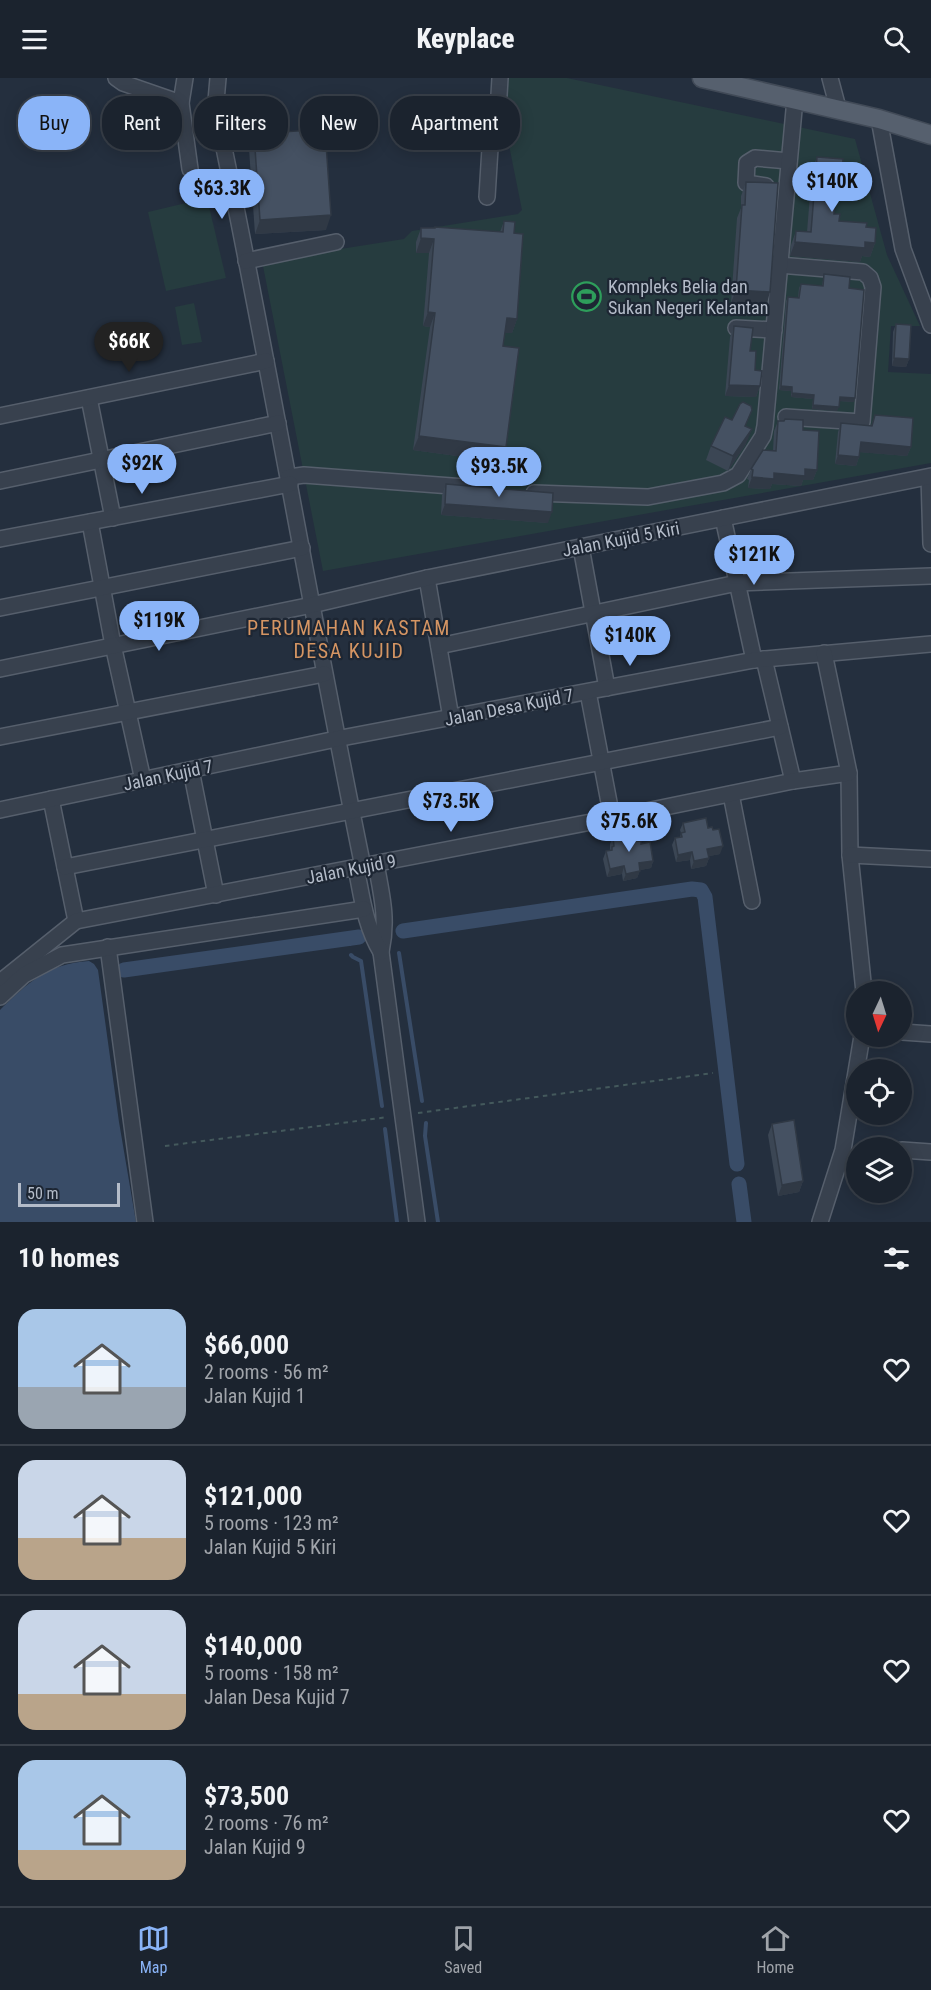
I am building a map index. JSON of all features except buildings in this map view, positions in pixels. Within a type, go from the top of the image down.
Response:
[{"type":"main road","points":[[702,78],[838,108],[931,135]]},
{"type":"street","points":[[116,78],[123,83],[163,96]]},
{"type":"street","points":[[182,96],[185,78]]},
{"type":"street","points":[[218,78],[216,101],[218,119],[290,481],[336,740],[365,867],[385,914],[385,934],[381,952],[417,1222]]},
{"type":"street","points":[[487,197],[491,132],[500,78]]},
{"type":"street","points":[[830,78],[838,108]]},
{"type":"street","points":[[517,491],[648,497],[732,480],[738,476],[763,436],[795,99]]},
{"type":"street","points":[[182,109],[190,169]]},
{"type":"street","points":[[879,119],[903,249],[931,326]]},
{"type":"street","points":[[787,188],[747,185],[744,181],[745,165],[749,160],[755,158],[789,161]]},
{"type":"street","points":[[246,261],[336,242]]},
{"type":"street","points":[[779,265],[858,270],[866,273],[873,286],[862,422],[786,417]]},
{"type":"street","points":[[736,328],[774,330]]},
{"type":"street","points":[[0,416],[266,361]]},
{"type":"street","points":[[89,398],[112,518]]},
{"type":"street","points":[[0,481],[278,423]]},
{"type":"street","points":[[0,539],[290,481],[304,475],[482,488]]},
{"type":"street","points":[[930,476],[931,544]]},
{"type":"street","name":"Jalan Kujid 5 Kiri","points":[[0,669],[312,605],[427,578],[930,476]]},
{"type":"street","points":[[723,518],[737,584],[780,727],[793,781]]},
{"type":"street","points":[[90,522],[113,645],[143,780]]},
{"type":"street","points":[[581,547],[607,688]]},
{"type":"street","points":[[0,608],[302,548]]},
{"type":"street","points":[[439,646],[737,584],[931,576]]},
{"type":"street","points":[[427,578],[451,718]]},
{"type":"street","name":"Jalan Desa Kujid 7","points":[[336,740],[759,660],[931,644]]},
{"type":"street","points":[[824,653],[849,773],[850,855],[863,981]]},
{"type":"street","points":[[0,736],[324,674]]},
{"type":"street","points":[[588,692],[612,818]]},
{"type":"street","points":[[65,867],[780,727]]},
{"type":"street","name":"Jalan Kujid 7","points":[[0,810],[336,740]]},
{"type":"street","points":[[191,770],[216,895]]},
{"type":"street","name":"Jalan Kujid 9","points":[[0,982],[76,921],[365,867],[793,781],[849,773]]},
{"type":"street","points":[[730,794],[752,901]]},
{"type":"street","points":[[51,800],[76,921]]},
{"type":"street","points":[[850,855],[931,859]]},
{"type":"street","points":[[365,867],[364,909],[372,937],[381,952]]},
{"type":"street","points":[[0,997],[24,975],[62,955],[364,909]]},
{"type":"street","points":[[108,947],[144,1222]]},
{"type":"street","points":[[912,1033],[931,1034]]},
{"type":"street","points":[[851,1137],[861,1047]]},
{"type":"street","points":[[912,1151],[931,1152]]},
{"type":"street","points":[[820,1222],[846,1160]]},
{"type":"path","points":[[165,1146],[713,1073]]},
{"type":"green space","name":"Kompleks Belia dan Sukan Negeri Kelantan","points":[[503,78],[567,78],[855,139],[887,255],[920,326],[891,326],[888,372],[931,374],[931,463],[323,571],[263,266],[334,250],[404,239],[412,231],[518,214],[522,210],[510,150],[520,150],[520,96],[506,96]]},
{"type":"green space","points":[[207,198],[226,278],[166,291],[148,212]]},
{"type":"green space","points":[[194,303],[202,342],[182,345],[175,307]]},
{"type":"water","points":[[89,961],[98,970],[119,1122],[136,1222],[0,1222],[0,1010],[30,983],[50,970]]},
{"type":"waterway","points":[[403,931],[692,889],[701,890],[705,897],[737,1164]]},
{"type":"waterway","points":[[124,970],[359,937]]},
{"type":"waterway","points":[[349,939],[350,944]]},
{"type":"waterway","points":[[399,953],[422,1101]]},
{"type":"waterway","points":[[351,955],[361,961],[382,1106]]},
{"type":"waterway","points":[[426,1123],[425,1136],[438,1222]]},
{"type":"waterway","points":[[385,1129],[397,1222]]},
{"type":"waterway","points":[[739,1184],[744,1222]]},
{"type":"place","name":"Kompleks Belia dan Sukan Negeri Kelantan","points":[[587,296]]},
{"type":"district","name":"PERUMAHAN KASTAM DESA KUJID","points":[[349,640]]}]
